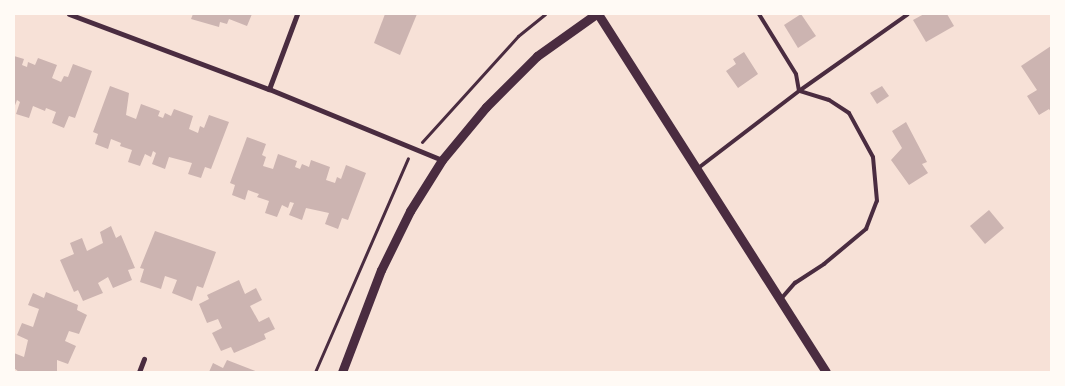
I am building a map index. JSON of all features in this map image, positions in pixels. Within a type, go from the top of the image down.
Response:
[{"type":"street","points":[[69,14],[269,89],[442,160]]},
{"type":"street","points":[[269,89],[297,14]]},
{"type":"street","points":[[342,372],[381,270],[410,211],[442,160],[486,107],[537,56],[597,14],[826,372]]},
{"type":"street","points":[[139,372],[144,359]]},
{"type":"lane","points":[[759,14],[796,74],[799,91]]},
{"type":"lane","points":[[696,169],[799,91],[908,14]]},
{"type":"lane","points":[[780,300],[795,283],[824,264],[866,229],[877,201],[873,158],[849,113],[830,100],[799,91]]},
{"type":"path","points":[[518,36],[545,14]]},
{"type":"building","points":[[193,14],[252,14],[247,26],[229,19],[227,24],[220,22],[219,27],[191,19]]},
{"type":"building","points":[[385,14],[417,14],[400,55],[374,43]]},
{"type":"building","points":[[801,14],[816,36],[798,48],[784,25]]},
{"type":"building","points":[[924,14],[947,14],[954,26],[926,42],[913,20]]},
{"type":"building","points":[[1051,46],[1051,112],[1049,109],[1039,115],[1027,96],[1037,90],[1021,66]]},
{"type":"building","points":[[744,52],[758,74],[738,88],[726,71],[736,64],[733,59]]},
{"type":"building","points":[[14,56],[24,59],[22,65],[27,67],[28,62],[35,65],[38,58],[57,65],[52,78],[61,82],[64,76],[68,77],[73,64],[92,71],[75,118],[69,116],[64,128],[52,123],[56,112],[46,108],[45,111],[33,106],[29,118],[16,114],[20,102],[17,100],[14,108]]},
{"type":"building","points":[[110,86],[129,93],[126,115],[136,119],[141,104],[160,111],[158,116],[163,118],[165,113],[171,116],[174,109],[193,116],[189,129],[198,133],[200,126],[204,128],[209,115],[229,122],[211,169],[205,167],[201,178],[188,174],[192,163],[169,157],[165,169],[152,164],[156,153],[153,151],[151,157],[145,154],[140,166],[128,162],[132,150],[120,146],[121,143],[111,139],[108,149],[95,144],[98,134],[93,132]]},
{"type":"building","points":[[882,86],[889,96],[877,104],[870,93]]},
{"type":"building","points":[[906,122],[927,162],[922,164],[928,173],[909,185],[891,160],[902,148],[892,131]]},
{"type":"building","points":[[247,137],[266,144],[262,155],[266,157],[263,166],[273,169],[278,154],[297,161],[295,167],[300,169],[302,164],[309,167],[311,160],[330,167],[326,180],[335,183],[337,177],[341,179],[346,165],[366,173],[348,220],[342,218],[338,229],[325,224],[329,213],[306,208],[302,220],[289,215],[294,203],[290,202],[288,208],[282,205],[277,217],[265,213],[269,201],[257,197],[259,194],[248,190],[245,200],[232,195],[235,185],[230,183]]},
{"type":"building","points":[[989,210],[1004,228],[985,244],[970,226]]},
{"type":"building","points":[[111,226],[116,238],[121,235],[135,268],[128,270],[132,280],[113,288],[108,277],[98,283],[103,293],[83,301],[78,290],[74,292],[60,260],[74,254],[70,243],[82,238],[87,251],[103,243],[100,232]]},
{"type":"building","points":[[155,231],[216,252],[203,288],[197,286],[192,301],[172,293],[177,280],[165,276],[161,289],[140,282],[144,269],[140,268]]},
{"type":"building","points":[[239,280],[245,294],[256,288],[262,300],[250,306],[259,322],[269,317],[275,329],[264,334],[266,339],[234,353],[231,347],[221,351],[212,333],[222,328],[218,319],[207,323],[199,304],[209,299],[207,295]]},
{"type":"building","points":[[46,292],[78,305],[77,310],[87,315],[79,334],[69,331],[65,341],[76,346],[68,364],[57,360],[57,372],[19,372],[14,368],[14,353],[24,357],[28,340],[17,335],[22,323],[33,327],[39,309],[28,305],[33,293],[44,298]]},
{"type":"building","points":[[227,360],[258,372],[209,372],[213,363],[223,368]]}]
